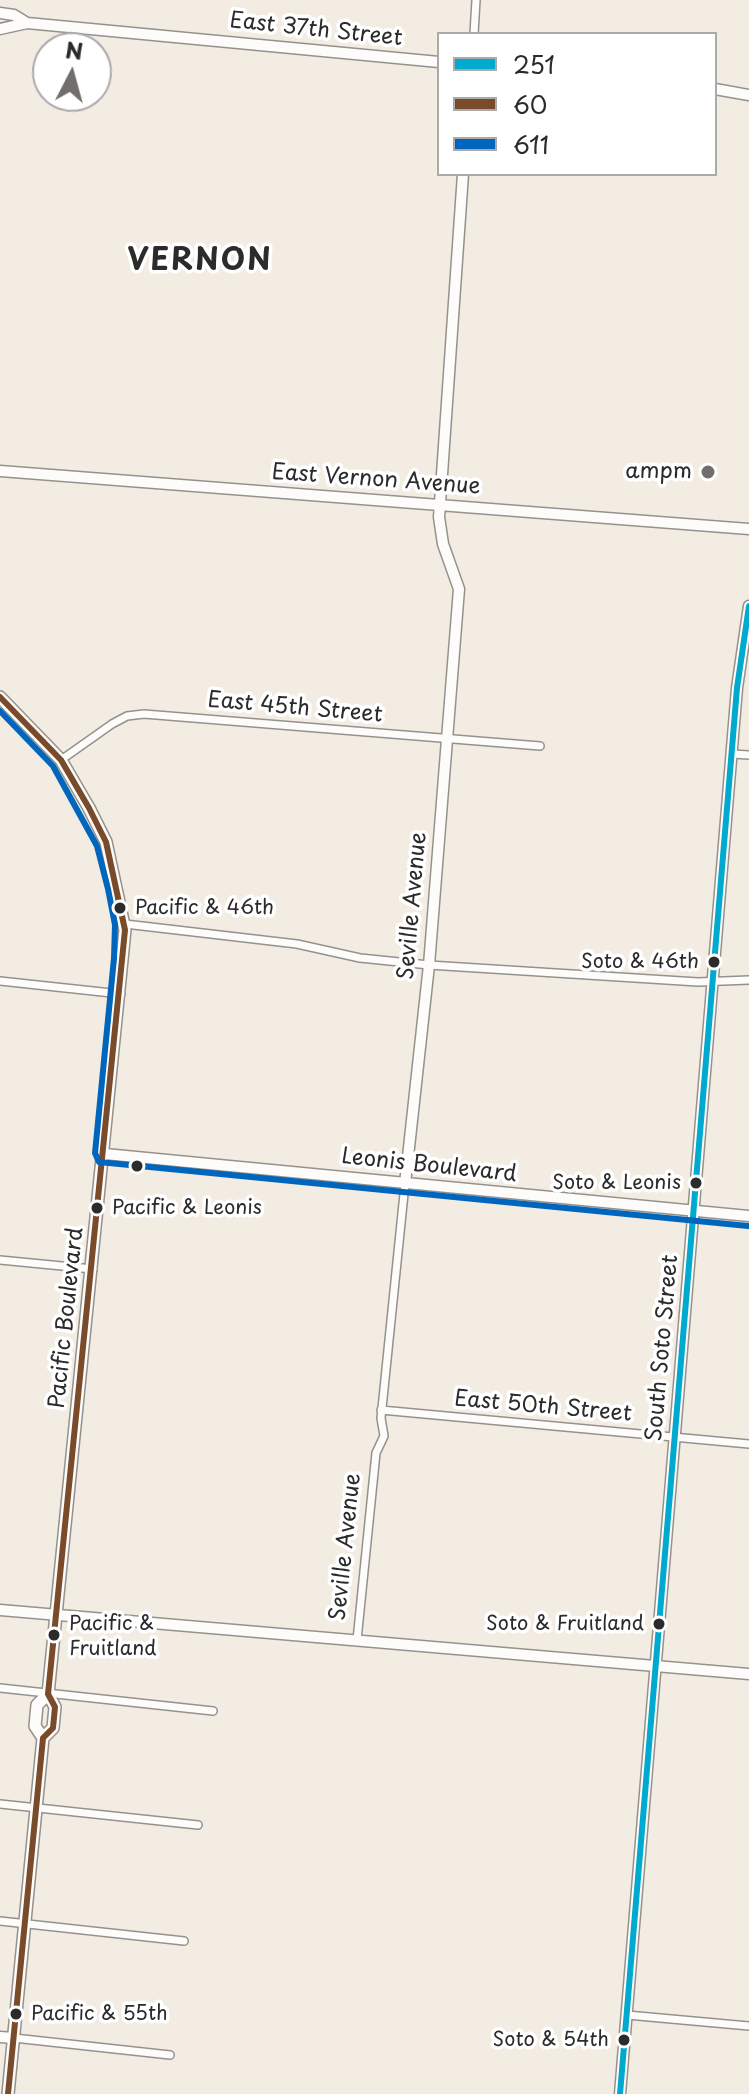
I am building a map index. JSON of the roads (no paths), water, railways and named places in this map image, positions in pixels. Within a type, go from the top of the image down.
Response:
[{"type":"main road","name":"East 37th Street","points":[[0,13],[14,15],[27,23],[437,62]]},
{"type":"main road","points":[[0,29],[27,23]]},
{"type":"main road","points":[[717,89],[749,95]]},
{"type":"main road","name":"Seville Avenue","points":[[405,1184],[429,965],[459,589],[440,531],[440,505],[463,176]]},
{"type":"main road","name":"East Vernon Avenue","points":[[0,471],[749,529]]},
{"type":"main road","name":"South Soto Street","points":[[620,2094],[732,754],[749,606]]},
{"type":"main road","name":"Pacific Boulevard","points":[[0,697],[61,760],[106,842],[125,924],[121,994],[48,1694],[55,1707],[53,1728],[43,1738]]},
{"type":"main road","name":"Leonis Boulevard","points":[[105,1154],[749,1216]]},
{"type":"main road","points":[[0,1610],[749,1674]]},
{"type":"main road","name":"Pacific Boulevard","points":[[8,2094],[43,1738],[35,1726],[37,1705],[48,1694]]},
{"type":"main road","points":[[0,2037],[14,2038]]},
{"type":"street","points":[[474,32],[476,0]]},
{"type":"street","name":"East 45th Street","points":[[61,760],[112,724],[127,716],[144,714],[540,746]]},
{"type":"street","points":[[732,754],[749,755]]},
{"type":"street","points":[[125,924],[297,944],[360,958],[429,965],[670,981],[749,980]]},
{"type":"street","points":[[0,981],[121,994]]},
{"type":"street","name":"Seville Avenue","points":[[357,1640],[376,1453],[384,1436],[381,1410],[405,1184]]},
{"type":"street","points":[[0,1260],[93,1269]]},
{"type":"street","name":"East 50th Street","points":[[381,1410],[749,1444]]},
{"type":"street","points":[[0,1688],[213,1711]]},
{"type":"street","points":[[0,1804],[198,1825]]},
{"type":"street","points":[[0,1921],[184,1941]]},
{"type":"street","points":[[627,2015],[749,2026]]},
{"type":"street","points":[[14,2038],[170,2055]]},
{"type":"place","name":"ampm","points":[[708,472]]},
{"type":"place","name":"Pacific & 46th","points":[[120,908]]},
{"type":"place","name":"Soto & 46th","points":[[714,962]]},
{"type":"place","name":"Soto & Leonis","points":[[696,1183]]},
{"type":"place","name":"Pacific & Leonis","points":[[97,1208]]},
{"type":"place","name":"Soto & Fruitland","points":[[659,1624]]},
{"type":"place","name":"Pacific & Fruitland","points":[[54,1635]]},
{"type":"place","name":"Pacific & 55th","points":[[16,2014]]},
{"type":"place","name":"Soto & 54th","points":[[624,2040]]},
{"type":"district","name":"VERNON","points":[[200,262]]}]
